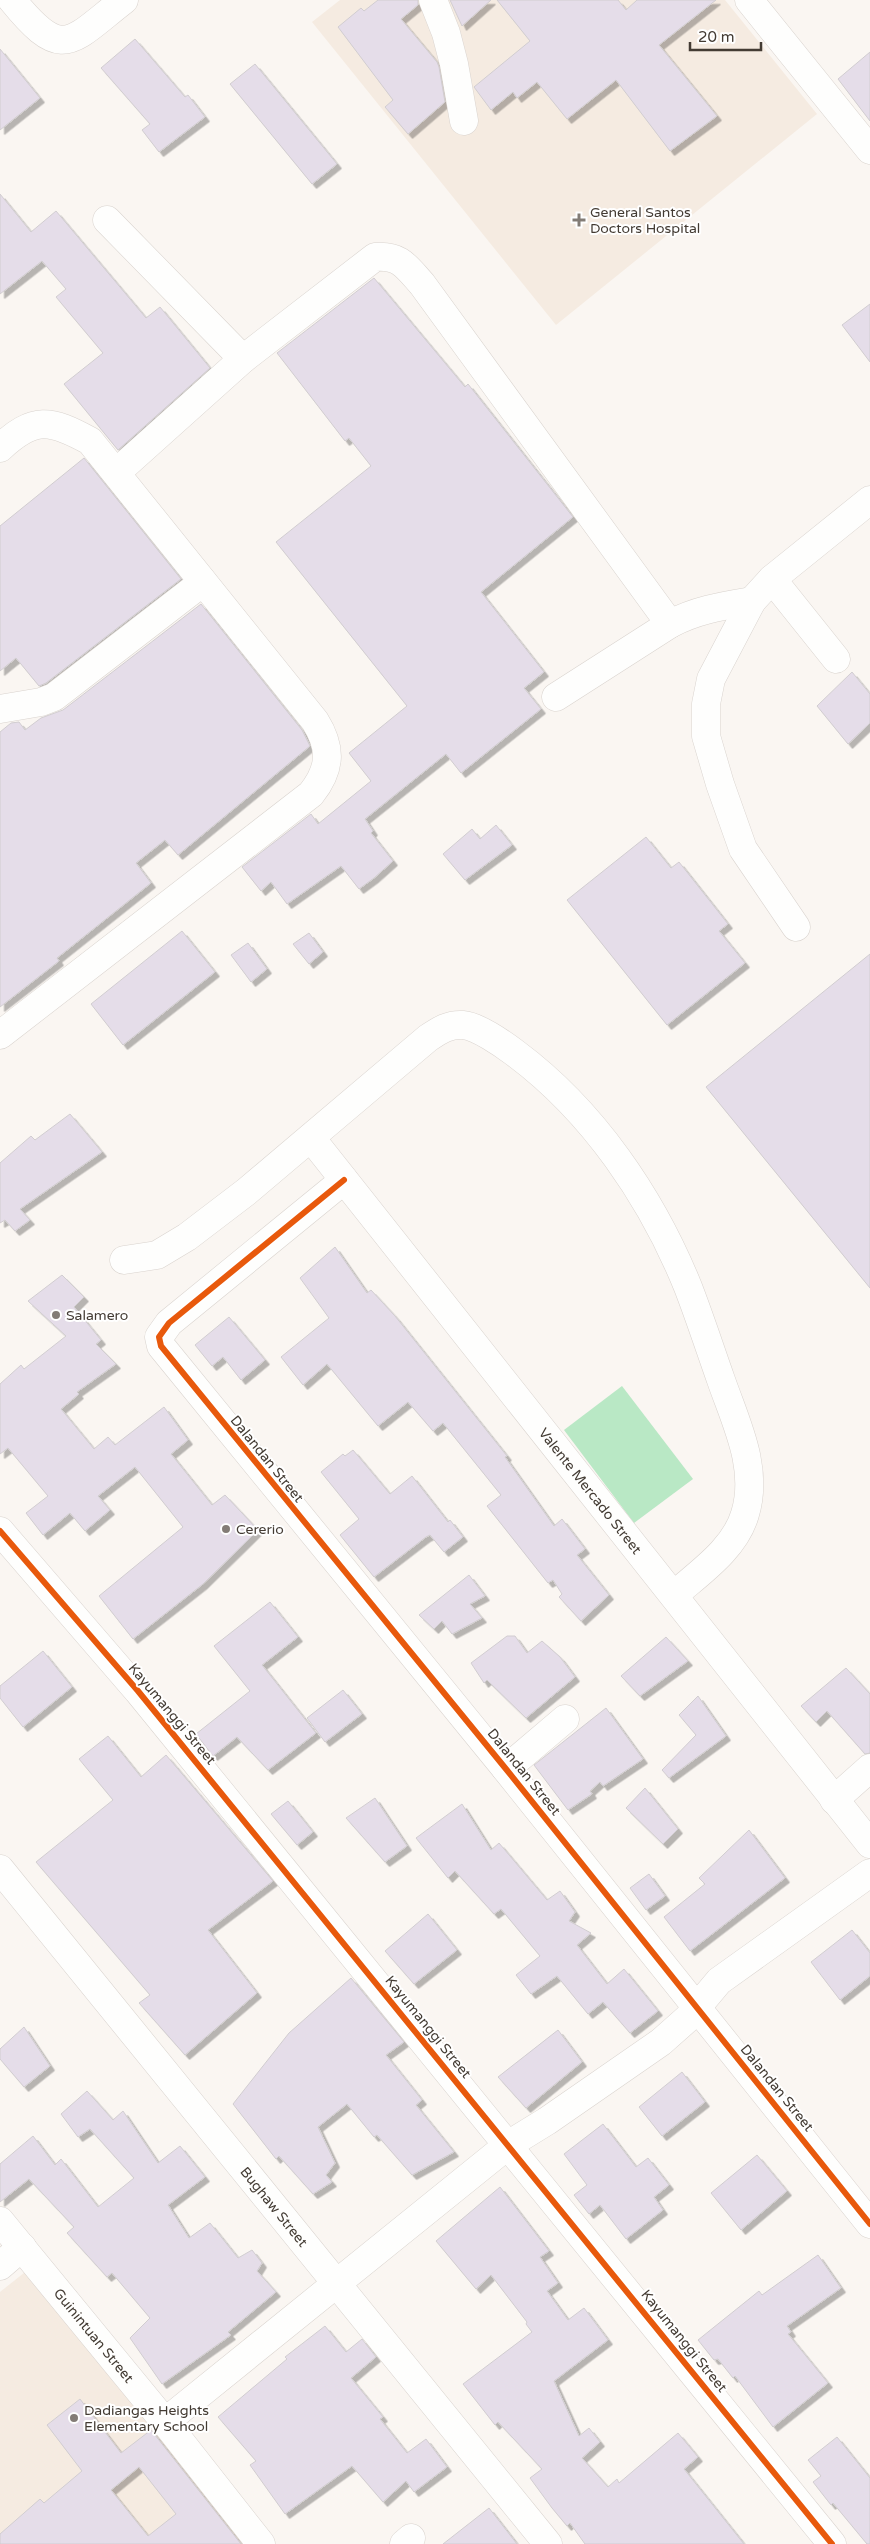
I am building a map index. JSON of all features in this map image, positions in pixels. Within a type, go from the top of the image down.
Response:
[{"type":"street","points":[[12,0],[45,36],[58,40],[70,40],[124,0]]},
{"type":"street","points":[[433,0],[446,33],[454,64],[464,121]]},
{"type":"street","points":[[750,0],[870,150]]},
{"type":"street","points":[[108,220],[243,359]]},
{"type":"street","points":[[117,472],[243,359],[375,257],[390,256],[404,263],[422,284],[670,624]]},
{"type":"street","points":[[0,448],[14,435],[31,426],[50,424],[68,429],[90,441],[117,472],[315,721],[325,737],[327,766],[323,779],[311,794],[0,1035]]},
{"type":"street","points":[[796,926],[743,849],[706,736],[706,704],[711,679],[752,601],[772,579],[870,500]]},
{"type":"street","points":[[772,579],[836,659]]},
{"type":"street","points":[[0,709],[41,702],[54,697],[203,582]]},
{"type":"street","points":[[556,697],[670,624],[690,614],[713,607],[752,601]]},
{"type":"street","points":[[124,1260],[157,1255],[187,1237],[311,1138],[428,1038],[446,1026],[465,1025],[507,1047],[536,1069],[601,1138],[634,1184],[660,1229],[687,1287],[746,1453],[750,1485],[745,1515],[733,1538],[715,1559],[674,1595]]},
{"type":"street","name":"Valente Mercado Street","points":[[311,1138],[870,1844]]},
{"type":"street","name":"Dalandan Street","points":[[344,1180],[169,1323],[160,1337],[161,1346],[166,1355],[506,1769],[870,2224]]},
{"type":"street","name":"Kayumanggi Street","points":[[0,1531],[138,1691],[832,2544]]},
{"type":"street","points":[[506,1769],[565,1719]]},
{"type":"street","points":[[834,1800],[870,1768]]},
{"type":"street","name":"Bughaw Street","points":[[0,1869],[548,2544]]},
{"type":"street","points":[[166,2422],[336,2282],[508,2145],[547,2121],[661,2042],[697,2008],[719,1981],[870,1873]]},
{"type":"street","name":"Guinintuan Street","points":[[0,2220],[166,2422],[262,2544]]},
{"type":"street","points":[[0,2266],[22,2247]]},
{"type":"shaded area","name":"General Santos Doctors Hospital","points":[[340,0],[725,0],[817,114],[556,325],[312,22]]},
{"type":"shaded area","name":"Dadiangas Heights Elementary School","points":[[29,2269],[249,2544],[0,2544],[0,2292]]},
{"type":"green space","points":[[622,1386],[693,1479],[634,1523],[564,1430]]},
{"type":"building","points":[[378,0],[418,0],[418,5],[401,19],[437,62],[439,67],[445,102],[408,134],[385,107],[393,100],[338,27],[361,8],[364,11]]},
{"type":"building","points":[[450,0],[491,0],[462,26]]},
{"type":"building","points":[[497,0],[618,0],[626,10],[637,0],[716,0],[659,45],[717,116],[670,151],[616,80],[567,119],[537,82],[517,98],[513,92],[491,110],[474,87],[530,41]]},
{"type":"building","points":[[135,39],[185,97],[188,95],[205,117],[159,152],[142,130],[150,124],[101,68]]},
{"type":"building","points":[[0,49],[40,98],[0,130]]},
{"type":"building","points":[[870,52],[870,121],[838,79]]},
{"type":"building","points":[[255,64],[337,164],[312,184],[230,84]]},
{"type":"building","points":[[0,194],[31,232],[56,211],[146,318],[160,307],[210,368],[118,450],[64,384],[103,353],[56,297],[66,289],[42,261],[0,294]]},
{"type":"building","points":[[374,278],[465,387],[468,384],[573,517],[481,592],[544,672],[524,688],[541,709],[461,773],[446,754],[365,819],[373,831],[371,833],[393,861],[374,878],[359,889],[341,866],[287,904],[271,882],[261,891],[242,867],[311,814],[318,824],[371,781],[349,753],[407,706],[276,542],[371,466],[349,438],[345,441],[277,353]]},
{"type":"building","points":[[870,304],[870,362],[842,325]]},
{"type":"building","points":[[84,458],[181,579],[46,683],[39,686],[16,658],[0,671],[0,526]]},
{"type":"building","points":[[201,604],[302,730],[310,746],[178,855],[165,840],[136,863],[151,883],[57,958],[59,961],[0,1007],[0,732],[11,723],[19,722],[25,730],[41,718],[63,710]]},
{"type":"building","points":[[852,672],[870,694],[870,723],[848,744],[817,706]]},
{"type":"building","points":[[496,825],[512,845],[465,880],[443,854],[472,829],[480,839]]},
{"type":"building","points":[[646,837],[671,868],[679,862],[728,924],[719,931],[745,963],[667,1025],[567,900]]},
{"type":"building","points":[[182,931],[215,972],[123,1045],[91,1004]]},
{"type":"building","points":[[309,933],[323,952],[309,964],[293,944]]},
{"type":"building","points":[[248,943],[267,969],[251,982],[231,955]]},
{"type":"building","points":[[870,954],[870,1288],[706,1087]]},
{"type":"building","points":[[70,1114],[102,1152],[20,1209],[30,1220],[15,1231],[5,1220],[0,1223],[0,1163],[31,1136],[35,1140]]},
{"type":"building","points":[[335,1247],[367,1293],[371,1290],[395,1316],[507,1456],[505,1457],[554,1526],[562,1519],[585,1549],[577,1555],[609,1595],[581,1621],[559,1597],[562,1594],[553,1580],[548,1583],[487,1506],[501,1495],[443,1423],[433,1431],[408,1402],[378,1426],[327,1364],[303,1385],[281,1357],[329,1318],[300,1278]]},
{"type":"building","points":[[62,1275],[84,1297],[74,1307],[101,1340],[96,1344],[116,1364],[77,1392],[79,1394],[61,1409],[94,1449],[108,1437],[115,1445],[164,1407],[188,1440],[171,1454],[212,1505],[225,1495],[258,1530],[203,1584],[133,1639],[99,1596],[183,1527],[135,1467],[98,1496],[110,1510],[85,1531],[70,1513],[43,1535],[26,1513],[48,1496],[8,1448],[0,1454],[0,1384],[21,1365],[24,1369],[66,1336],[28,1301]]},
{"type":"building","points":[[229,1317],[265,1360],[241,1380],[223,1357],[212,1366],[195,1345]]},
{"type":"building","points":[[353,1450],[390,1494],[412,1476],[448,1522],[450,1520],[463,1537],[444,1552],[430,1535],[374,1577],[340,1535],[359,1519],[321,1472],[343,1454],[345,1456]]},
{"type":"building","points":[[469,1575],[485,1596],[470,1604],[482,1618],[452,1634],[442,1621],[434,1629],[419,1615]]},
{"type":"building","points":[[270,1602],[298,1637],[262,1665],[316,1733],[268,1770],[237,1737],[213,1756],[196,1734],[250,1691],[214,1646]]},
{"type":"building","points":[[507,1636],[515,1636],[527,1653],[542,1641],[560,1657],[575,1677],[526,1718],[487,1680],[484,1683],[471,1663]]},
{"type":"building","points":[[666,1637],[688,1661],[640,1696],[621,1676]]},
{"type":"building","points":[[43,1651],[72,1687],[23,1727],[0,1698],[0,1686]]},
{"type":"building","points":[[846,1668],[870,1694],[870,1753],[865,1754],[827,1711],[816,1722],[801,1706]]},
{"type":"building","points":[[343,1690],[362,1714],[325,1742],[307,1718]]},
{"type":"building","points":[[698,1696],[726,1736],[669,1778],[662,1770],[696,1735],[679,1715]]},
{"type":"building","points":[[606,1708],[643,1759],[603,1786],[600,1782],[590,1791],[592,1794],[568,1810],[534,1765]]},
{"type":"building","points":[[108,1736],[141,1777],[166,1755],[273,1881],[208,1930],[257,1993],[185,2055],[139,2003],[150,1995],[36,1862],[113,1800],[79,1759]]},
{"type":"building","points":[[645,1788],[678,1829],[663,1844],[626,1808]]},
{"type":"building","points":[[375,1798],[407,1846],[385,1862],[346,1818]]},
{"type":"building","points":[[288,1801],[313,1832],[297,1845],[271,1814]]},
{"type":"building","points":[[462,1804],[491,1850],[499,1843],[547,1900],[560,1891],[575,1912],[569,1921],[591,1933],[577,1945],[607,1984],[624,1969],[658,2011],[630,2033],[603,2002],[588,2014],[557,1976],[531,1994],[516,1975],[540,1956],[501,1909],[494,1914],[455,1871],[448,1878],[416,1838]]},
{"type":"building","points":[[749,1830],[785,1878],[690,1951],[664,1917],[705,1884],[699,1878]]},
{"type":"building","points":[[649,1874],[665,1896],[646,1910],[630,1888]]},
{"type":"building","points":[[428,1914],[457,1950],[414,1984],[385,1951]]},
{"type":"building","points":[[852,1930],[870,1953],[870,1976],[840,2000],[811,1962]]},
{"type":"building","points":[[351,1978],[404,2042],[386,2055],[422,2100],[416,2105],[454,2152],[412,2175],[377,2135],[374,2137],[347,2104],[318,2127],[335,2163],[326,2175],[332,2182],[313,2194],[279,2156],[276,2159],[233,2104],[289,2033]]},
{"type":"building","points":[[24,2027],[50,2066],[24,2087],[0,2059],[0,2049]]},
{"type":"building","points":[[558,2030],[582,2062],[526,2108],[498,2077]]},
{"type":"building","points":[[682,2072],[705,2102],[662,2136],[639,2107]]},
{"type":"building","points":[[87,2091],[113,2120],[123,2111],[158,2163],[180,2146],[205,2177],[168,2205],[189,2238],[210,2223],[238,2258],[252,2250],[262,2263],[257,2271],[276,2292],[228,2332],[231,2335],[162,2384],[130,2338],[150,2318],[112,2273],[107,2277],[67,2233],[74,2227],[29,2179],[0,2202],[0,2164],[33,2136],[55,2165],[61,2159],[98,2207],[134,2178],[90,2129],[78,2137],[61,2114]]},
{"type":"building","points":[[603,2124],[636,2167],[648,2158],[669,2185],[654,2197],[663,2210],[626,2239],[600,2205],[589,2214],[574,2195],[587,2185],[564,2154]]},
{"type":"building","points":[[757,2155],[787,2191],[741,2230],[711,2193]]},
{"type":"building","points":[[500,2187],[549,2251],[540,2257],[558,2283],[547,2291],[568,2320],[584,2308],[608,2340],[554,2381],[579,2436],[589,2428],[600,2442],[582,2458],[608,2487],[617,2479],[619,2483],[678,2433],[698,2457],[684,2469],[744,2544],[585,2544],[570,2523],[567,2526],[552,2508],[530,2478],[542,2469],[498,2422],[495,2425],[463,2384],[532,2332],[526,2324],[527,2322],[491,2275],[476,2289],[436,2241]]},
{"type":"building","points":[[818,2255],[841,2288],[787,2326],[791,2332],[788,2334],[828,2383],[773,2427],[735,2376],[733,2378],[718,2359],[714,2360],[698,2340],[759,2291],[762,2295]]},
{"type":"building","points":[[325,2326],[346,2352],[362,2339],[376,2357],[351,2378],[383,2417],[380,2419],[407,2453],[426,2439],[447,2467],[414,2492],[406,2481],[383,2502],[352,2466],[285,2514],[250,2465],[256,2461],[218,2417],[287,2359],[285,2357]]},
{"type":"building","points":[[80,2399],[121,2453],[151,2430],[241,2544],[0,2544],[0,2534],[40,2499],[44,2503],[82,2471],[47,2425]],"holes":[[[139,2467],[176,2514],[148,2536],[111,2490]]]},
{"type":"building","points":[[837,2437],[870,2478],[870,2544],[867,2544],[833,2503],[831,2505],[813,2482],[821,2476],[808,2460]]},
{"type":"building","points":[[489,2508],[517,2544],[443,2544]]},
{"type":"cycle path","points":[[344,1180],[169,1323],[159,1337],[161,1346],[506,1769],[870,2224]]},
{"type":"cycle path","points":[[0,1531],[138,1691],[832,2544]]},
{"type":"place","name":"General Santos Doctors Hospital","points":[[579,220]]},
{"type":"place","name":"Salamero","points":[[56,1315]]},
{"type":"place","name":"Cererio","points":[[226,1529]]},
{"type":"place","name":"Dadiangas Heights Elementary School","points":[[74,2418]]}]
